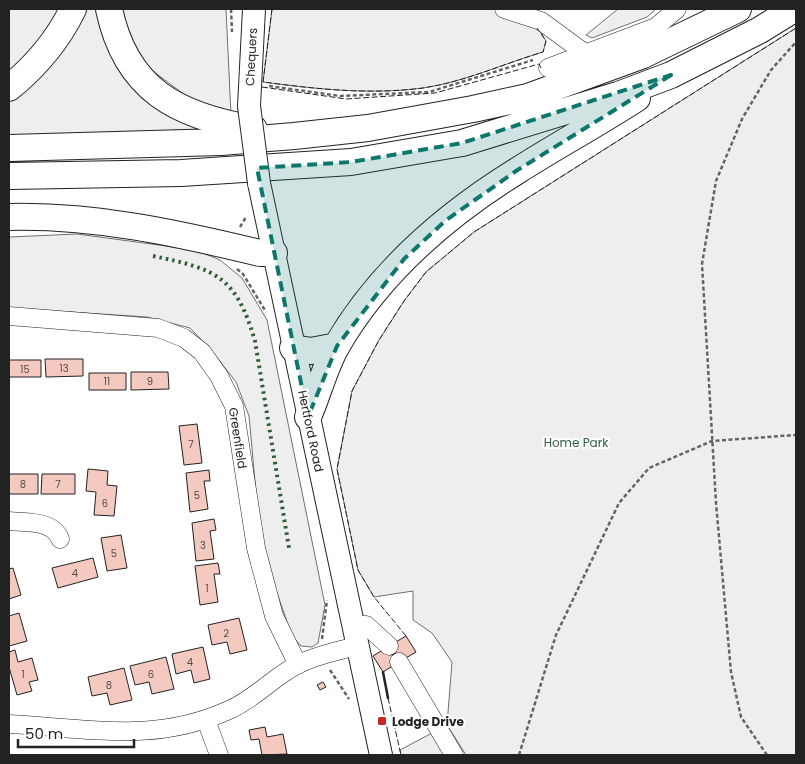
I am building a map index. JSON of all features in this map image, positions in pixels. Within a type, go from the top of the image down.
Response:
[{"type":"highway","points":[[9,88],[46,53],[65,25],[73,9]]},
{"type":"highway","points":[[109,9],[119,46],[128,62],[155,92],[194,115],[220,124],[294,136]]},
{"type":"highway","points":[[9,148],[221,142],[368,128],[528,97],[644,55],[738,9]]},
{"type":"highway","points":[[9,176],[181,172],[351,162],[462,143],[618,95],[670,75],[760,30],[794,9]]},
{"type":"highway","points":[[308,417],[326,367],[337,346],[365,305],[404,259],[445,221],[516,171],[597,124],[670,75]]},
{"type":"highway","points":[[9,217],[71,218],[151,228],[260,253],[274,253]]},
{"type":"highway","points":[[293,348],[311,351],[337,346]]},
{"type":"main road","name":"Chequers","points":[[249,106],[254,9]]},
{"type":"main road","name":"Hertford Road","points":[[249,106],[259,183],[381,755]]},
{"type":"street","points":[[504,9],[526,11],[548,18],[586,54]]},
{"type":"street","points":[[545,62],[586,54],[656,27],[677,9]]},
{"type":"street","name":"Greenfield","points":[[9,316],[158,328],[184,338],[202,352],[219,376],[234,406],[256,548],[274,616],[298,665]]},
{"type":"street","points":[[9,521],[50,526],[57,531],[60,539]]},
{"type":"street","points":[[9,724],[128,733],[165,730],[206,720],[232,710],[298,665],[322,654],[354,635],[366,624],[390,646]]},
{"type":"street","points":[[399,662],[454,755]]},
{"type":"street","points":[[206,720],[219,755]]},
{"type":"path","points":[[767,755],[741,717],[731,672],[712,441],[702,264],[716,181],[742,119],[771,70],[796,42]]},
{"type":"path","points":[[260,85],[340,96],[429,92],[545,62]]},
{"type":"path","points":[[232,265],[243,274],[268,315]]},
{"type":"path","points":[[519,755],[556,635],[619,503],[649,468],[712,441],[796,435]]},
{"type":"path","points":[[325,664],[351,703]]},
{"type":"highlighted area","points":[[671,75],[516,171],[445,221],[404,259],[337,346],[308,417],[257,168],[351,162],[462,143]]},
{"type":"green space","points":[[9,9],[64,9],[9,78]]},
{"type":"green space","points":[[85,9],[97,9],[105,42],[213,132],[9,136],[9,99]]},
{"type":"green space","points":[[117,9],[226,9],[231,115],[197,104],[138,60]]},
{"type":"green space","points":[[272,9],[494,9],[539,29],[546,41],[543,52],[468,77],[423,88],[363,91],[283,85],[263,82]]},
{"type":"green space","points":[[618,9],[656,9],[647,17],[592,38],[586,35]]},
{"type":"green space","name":"Home Park","points":[[796,28],[796,755],[466,755],[447,725],[452,662],[432,633],[413,620],[413,591],[374,597],[358,570],[337,469],[352,391],[379,340],[404,301],[426,272],[474,232]]},
{"type":"green space","points":[[77,234],[196,250],[220,260],[242,278],[267,320],[325,605],[318,643],[312,647],[301,646],[292,636],[261,547],[249,416],[236,382],[212,351],[190,328],[147,317],[9,308],[9,237]]},
{"type":"green space","points":[[432,733],[445,755],[401,755],[400,750]]},
{"type":"building","points":[[45,359],[83,359],[83,376],[46,377]]},
{"type":"building","points":[[9,360],[41,360],[41,377],[9,377]]},
{"type":"building","points":[[131,372],[168,372],[169,389],[131,390]]},
{"type":"building","points":[[89,373],[126,373],[126,390],[89,390]]},
{"type":"building","points":[[197,424],[202,463],[184,465],[179,426]]},
{"type":"building","points":[[88,469],[108,471],[107,485],[117,486],[114,516],[94,515],[96,492],[86,491]]},
{"type":"building","points":[[209,470],[210,481],[204,481],[208,509],[190,512],[186,473]]},
{"type":"building","points":[[9,474],[38,474],[38,494],[9,494]]},
{"type":"building","points":[[42,474],[75,474],[75,494],[41,494]]},
{"type":"building","points":[[214,519],[216,530],[210,531],[214,559],[196,561],[192,523]]},
{"type":"building","points":[[121,535],[127,568],[107,571],[101,538]]},
{"type":"building","points":[[93,558],[98,577],[58,588],[52,568]]},
{"type":"building","points":[[218,563],[220,574],[214,574],[218,602],[200,605],[195,566]]},
{"type":"building","points":[[13,568],[21,595],[9,599],[9,569]]},
{"type":"building","points":[[19,613],[27,641],[9,646],[9,616]]},
{"type":"building","points":[[239,618],[247,650],[230,654],[227,642],[212,645],[208,625]]},
{"type":"building","points":[[406,636],[416,652],[399,662],[389,646]]},
{"type":"building","points":[[389,646],[399,662],[383,672],[373,656]]},
{"type":"building","points":[[203,647],[210,679],[194,683],[191,670],[176,674],[172,654]]},
{"type":"building","points":[[15,650],[18,662],[32,658],[38,680],[29,682],[32,691],[17,695],[9,667],[9,652]]},
{"type":"building","points":[[166,657],[174,689],[152,694],[149,682],[135,685],[130,666]]},
{"type":"building","points":[[124,668],[132,700],[110,705],[107,693],[92,696],[88,677]]},
{"type":"building","points":[[323,682],[326,687],[320,690],[317,685]]},
{"type":"building","points":[[265,727],[267,737],[283,734],[287,754],[262,755],[259,739],[251,740],[249,730]]},
{"type":"hedge","points":[[153,256],[208,271],[221,279],[240,302],[248,319],[255,341],[289,548]]},
{"type":"fence","points":[[272,9],[263,82],[323,89],[403,90],[453,82],[543,52],[546,41],[537,28]]},
{"type":"fence","points":[[406,636],[374,597],[358,570],[337,469],[352,391],[379,340],[404,301],[426,272],[474,232],[796,28]]},
{"type":"fence","points":[[262,87],[346,99],[435,93],[539,64],[541,68]]},
{"type":"fence","points":[[388,698],[401,755]]},
{"type":"wall","points":[[383,672],[388,698]]},
{"type":"place","name":"Lodge Drive","points":[[382,721]]}]
